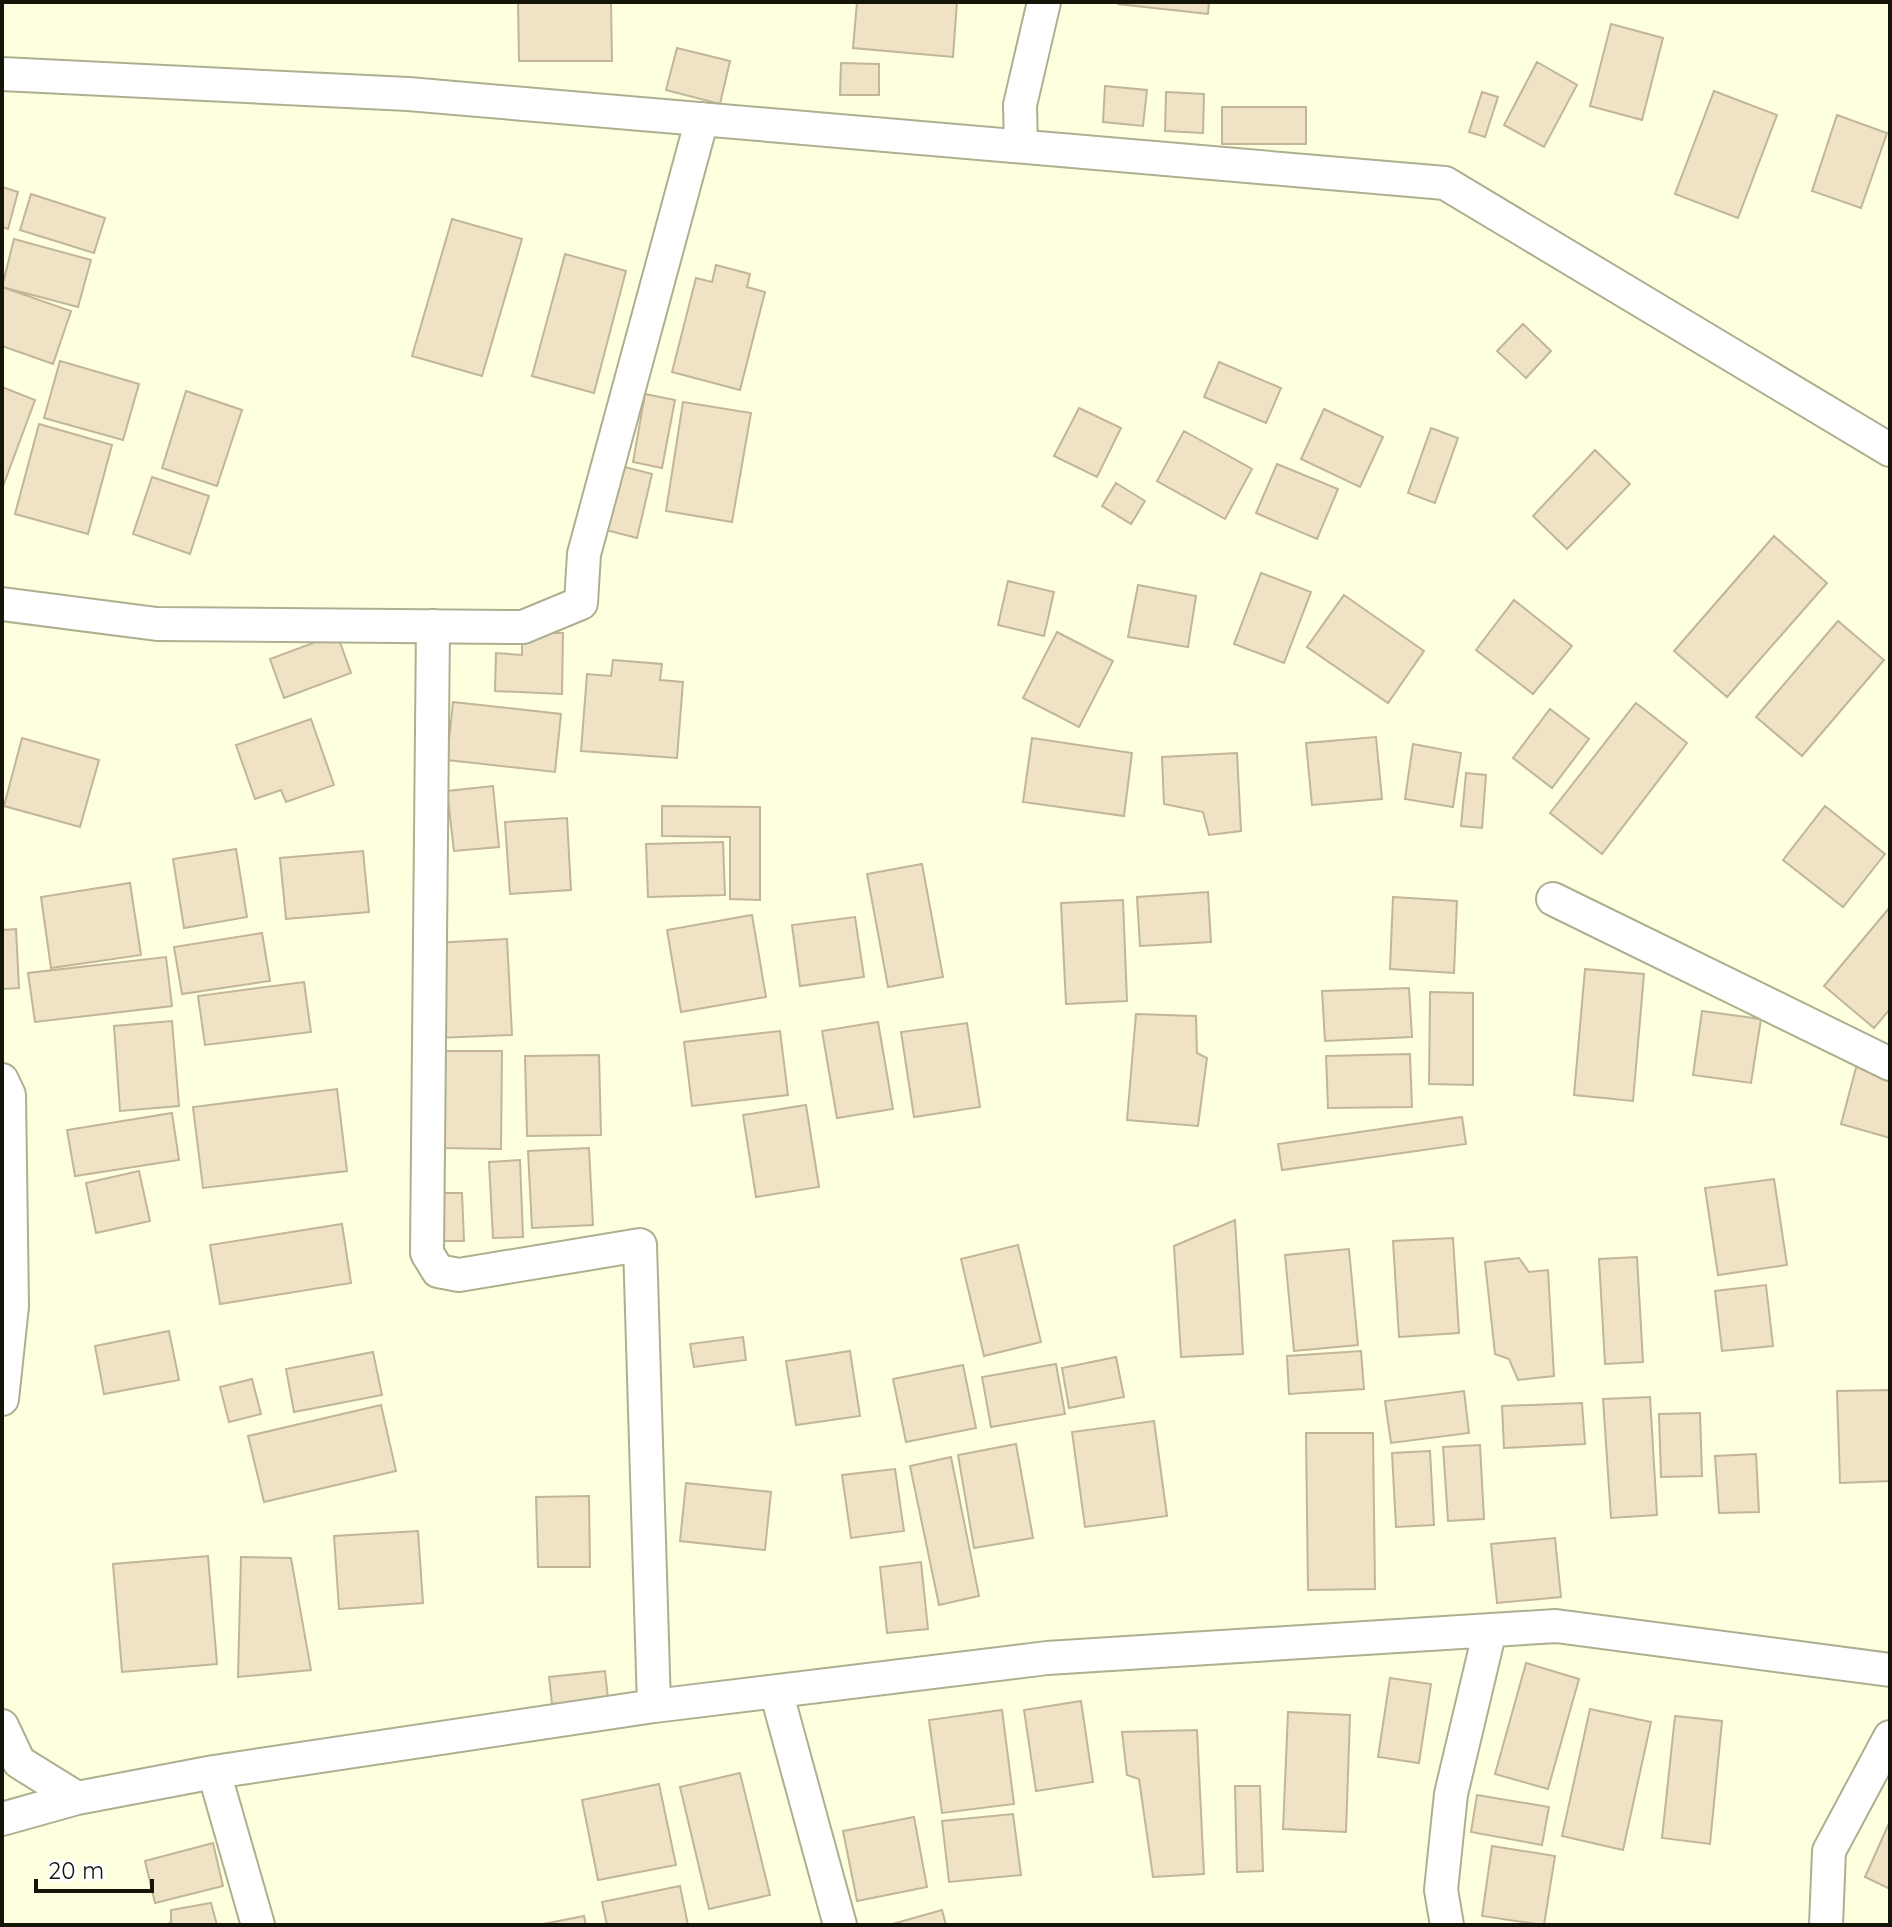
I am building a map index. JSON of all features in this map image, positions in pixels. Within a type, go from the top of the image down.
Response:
[{"type":"street","points":[[1021,146],[1020,105],[1044,2]]},
{"type":"street","points":[[2,74],[408,94],[1445,183],[1890,450]]},
{"type":"street","points":[[2,604],[157,624],[523,627],[581,603],[584,554],[702,119]]},
{"type":"street","points":[[433,626],[427,1253],[438,1271],[459,1275],[640,1245],[654,1706]]},
{"type":"street","points":[[1553,899],[1890,1064]]},
{"type":"street","points":[[2,1080],[9,1095],[12,1306],[2,1399]]},
{"type":"street","points":[[2,1819],[77,1798],[214,1772],[654,1706],[1047,1658],[1556,1626],[1890,1670]]},
{"type":"street","points":[[1447,1925],[1441,1890],[1451,1794],[1490,1630]]},
{"type":"street","points":[[776,1691],[840,1925]]},
{"type":"street","points":[[2,1726],[19,1762],[77,1798]]},
{"type":"street","points":[[1826,1925],[1829,1851],[1890,1737]]},
{"type":"street","points":[[214,1772],[258,1925]]},
{"type":"building","points":[[518,2],[611,2],[612,61],[519,61]]},
{"type":"building","points":[[857,2],[957,2],[953,57],[853,48]]},
{"type":"building","points":[[1118,2],[1209,2],[1208,14]]},
{"type":"building","points":[[1611,24],[1663,38],[1642,120],[1590,106]]},
{"type":"building","points":[[677,48],[730,61],[720,104],[666,90]]},
{"type":"building","points":[[1537,62],[1577,85],[1544,147],[1504,125]]},
{"type":"building","points":[[841,63],[879,64],[879,95],[840,95]]},
{"type":"building","points":[[1105,86],[1147,90],[1143,126],[1103,122]]},
{"type":"building","points":[[1714,91],[1777,115],[1738,218],[1675,194]]},
{"type":"building","points":[[1166,92],[1204,94],[1203,133],[1165,131]]},
{"type":"building","points":[[1482,92],[1498,97],[1485,137],[1469,132]]},
{"type":"building","points":[[1222,107],[1306,107],[1306,144],[1222,144]]},
{"type":"building","points":[[1837,115],[1887,133],[1861,208],[1812,191]]},
{"type":"building","points":[[2,187],[18,192],[8,229],[2,227]]},
{"type":"building","points":[[31,194],[105,218],[94,253],[20,230]]},
{"type":"building","points":[[452,219],[522,239],[482,376],[412,356]]},
{"type":"building","points":[[14,239],[91,260],[78,307],[2,287]]},
{"type":"building","points":[[565,254],[626,271],[594,393],[532,376]]},
{"type":"building","points":[[716,265],[750,274],[747,287],[765,292],[740,390],[672,372],[696,278],[712,282]]},
{"type":"building","points":[[2,287],[71,311],[53,364],[2,346]]},
{"type":"building","points":[[1523,324],[1551,351],[1526,378],[1497,351]]},
{"type":"building","points":[[60,361],[139,384],[123,440],[44,418]]},
{"type":"building","points":[[1219,362],[1281,388],[1266,423],[1204,397]]},
{"type":"building","points":[[2,387],[35,400],[2,489]]},
{"type":"building","points":[[186,391],[242,410],[217,486],[162,468]]},
{"type":"building","points":[[645,394],[675,400],[662,468],[633,462]]},
{"type":"building","points":[[683,402],[751,413],[732,522],[666,511]]},
{"type":"building","points":[[1079,408],[1121,428],[1097,477],[1054,456]]},
{"type":"building","points":[[1324,409],[1383,437],[1360,487],[1301,459]]},
{"type":"building","points":[[39,424],[112,445],[88,534],[15,514]]},
{"type":"building","points":[[1431,428],[1458,438],[1435,503],[1408,493]]},
{"type":"building","points":[[1184,431],[1252,469],[1225,519],[1157,481]]},
{"type":"building","points":[[1595,450],[1630,484],[1567,549],[1533,516]]},
{"type":"building","points":[[1277,464],[1338,489],[1317,539],[1256,513]]},
{"type":"building","points":[[617,465],[652,474],[637,538],[602,529]]},
{"type":"building","points":[[152,477],[209,496],[190,554],[133,534]]},
{"type":"building","points":[[1116,483],[1145,501],[1131,524],[1102,506]]},
{"type":"building","points":[[1774,536],[1827,583],[1727,697],[1674,651]]},
{"type":"building","points":[[1261,573],[1311,592],[1284,663],[1234,644]]},
{"type":"building","points":[[1008,581],[1054,592],[1044,636],[998,625]]},
{"type":"building","points":[[1138,585],[1196,596],[1188,647],[1128,637]]},
{"type":"building","points":[[1344,595],[1424,651],[1388,703],[1307,647]]},
{"type":"building","points":[[1514,600],[1572,646],[1533,694],[1476,650]]},
{"type":"building","points":[[1838,621],[1884,660],[1802,756],[1756,717]]},
{"type":"building","points":[[522,632],[563,633],[562,694],[495,691],[496,653],[522,655]]},
{"type":"building","points":[[1057,632],[1113,661],[1079,727],[1023,698]]},
{"type":"building","points":[[337,634],[351,673],[284,698],[270,659]]},
{"type":"building","points":[[613,660],[662,664],[660,680],[683,682],[677,758],[581,751],[587,674],[611,676]]},
{"type":"building","points":[[453,702],[561,714],[555,772],[447,760]]},
{"type":"building","points":[[1636,703],[1687,743],[1602,854],[1550,813]]},
{"type":"building","points":[[1550,709],[1589,739],[1552,788],[1513,758]]},
{"type":"building","points":[[311,719],[334,785],[286,802],[281,790],[255,799],[236,745]]},
{"type":"building","points":[[1376,737],[1382,799],[1312,805],[1306,743]]},
{"type":"building","points":[[22,738],[99,760],[80,827],[4,806]]},
{"type":"building","points":[[1032,738],[1132,753],[1124,816],[1023,802]]},
{"type":"building","points":[[1413,744],[1461,753],[1453,807],[1405,799]]},
{"type":"building","points":[[1237,753],[1241,831],[1209,835],[1203,812],[1164,804],[1162,757]]},
{"type":"building","points":[[1466,773],[1486,775],[1482,828],[1461,826]]},
{"type":"building","points":[[493,786],[499,847],[454,851],[447,791]]},
{"type":"building","points":[[662,806],[760,807],[760,900],[730,899],[730,837],[662,836]]},
{"type":"building","points":[[1825,806],[1885,854],[1843,907],[1783,860]]},
{"type":"building","points":[[567,818],[571,890],[510,894],[505,822]]},
{"type":"building","points":[[723,842],[725,895],[648,897],[646,844]]},
{"type":"building","points":[[236,849],[247,917],[184,928],[173,859]]},
{"type":"building","points":[[363,851],[369,912],[286,919],[280,858]]},
{"type":"building","points":[[922,864],[943,977],[888,987],[867,874]]},
{"type":"building","points":[[130,883],[141,955],[51,968],[41,897]]},
{"type":"building","points":[[1208,892],[1211,942],[1140,946],[1137,897]]},
{"type":"building","points":[[1393,897],[1457,901],[1454,973],[1390,969]]},
{"type":"building","points":[[1123,900],[1127,1001],[1066,1004],[1061,903]]},
{"type":"building","points":[[1890,907],[1890,1009],[1874,1028],[1824,986]]},
{"type":"building","points":[[752,915],[766,997],[681,1012],[667,930]]},
{"type":"building","points":[[855,917],[864,977],[800,986],[792,925]]},
{"type":"building","points":[[16,929],[19,988],[2,989],[2,930]]},
{"type":"building","points":[[262,933],[270,981],[182,994],[174,947]]},
{"type":"building","points":[[507,939],[512,1035],[438,1038],[433,943]]},
{"type":"building","points":[[166,957],[172,1006],[35,1022],[28,973]]},
{"type":"building","points":[[1585,969],[1644,974],[1633,1101],[1574,1095]]},
{"type":"building","points":[[304,982],[311,1032],[205,1045],[198,996]]},
{"type":"building","points":[[1409,988],[1412,1037],[1325,1041],[1322,991]]},
{"type":"building","points":[[1430,992],[1473,993],[1473,1085],[1429,1084]]},
{"type":"building","points":[[1702,1011],[1761,1019],[1751,1083],[1693,1075]]},
{"type":"building","points":[[1136,1014],[1196,1016],[1197,1053],[1207,1058],[1198,1126],[1127,1120]]},
{"type":"building","points":[[172,1021],[179,1106],[120,1111],[114,1026]]},
{"type":"building","points":[[878,1022],[893,1109],[837,1118],[822,1031]]},
{"type":"building","points":[[967,1023],[980,1107],[914,1117],[901,1032]]},
{"type":"building","points":[[780,1031],[788,1095],[692,1106],[684,1042]]},
{"type":"building","points":[[443,1051],[502,1051],[501,1149],[442,1148]]},
{"type":"building","points":[[1410,1054],[1412,1107],[1328,1108],[1326,1056]]},
{"type":"building","points":[[599,1055],[601,1135],[527,1136],[525,1056]]},
{"type":"building","points":[[1857,1064],[1890,1073],[1890,1138],[1841,1124]]},
{"type":"building","points":[[337,1089],[347,1171],[203,1188],[193,1107]]},
{"type":"building","points":[[806,1105],[819,1187],[756,1197],[743,1115]]},
{"type":"building","points":[[172,1113],[179,1160],[75,1176],[67,1130]]},
{"type":"building","points":[[1462,1117],[1466,1144],[1282,1170],[1278,1144]]},
{"type":"building","points":[[589,1148],[593,1225],[532,1228],[528,1151]]},
{"type":"building","points":[[520,1160],[523,1237],[493,1238],[489,1162]]},
{"type":"building","points":[[139,1171],[150,1221],[96,1233],[86,1183]]},
{"type":"building","points":[[1774,1179],[1787,1265],[1718,1275],[1705,1188]]},
{"type":"building","points":[[434,1193],[462,1193],[464,1241],[434,1241]]},
{"type":"building","points":[[1235,1220],[1243,1354],[1181,1357],[1174,1246]]},
{"type":"building","points":[[342,1224],[351,1283],[220,1304],[210,1245]]},
{"type":"building","points":[[1453,1238],[1459,1333],[1399,1337],[1393,1241]]},
{"type":"building","points":[[1018,1245],[1041,1342],[984,1356],[961,1259]]},
{"type":"building","points":[[1349,1249],[1358,1345],[1294,1351],[1285,1255]]},
{"type":"building","points":[[1637,1257],[1643,1362],[1605,1364],[1599,1259]]},
{"type":"building","points":[[1519,1258],[1529,1272],[1548,1270],[1554,1376],[1518,1380],[1509,1359],[1495,1354],[1485,1262]]},
{"type":"building","points":[[1766,1285],[1773,1346],[1722,1351],[1715,1291]]},
{"type":"building","points":[[169,1331],[179,1380],[104,1394],[95,1346]]},
{"type":"building","points":[[743,1337],[746,1360],[694,1367],[690,1344]]},
{"type":"building","points":[[850,1351],[860,1416],[796,1425],[786,1361]]},
{"type":"building","points":[[1361,1351],[1364,1389],[1289,1394],[1287,1356]]},
{"type":"building","points":[[373,1352],[382,1395],[294,1412],[286,1369]]},
{"type":"building","points":[[1116,1357],[1124,1397],[1069,1408],[1062,1368]]},
{"type":"building","points":[[1056,1364],[1065,1414],[991,1427],[982,1377]]},
{"type":"building","points":[[963,1365],[976,1428],[906,1442],[893,1379]]},
{"type":"building","points":[[252,1379],[261,1414],[229,1422],[220,1387]]},
{"type":"building","points":[[1890,1390],[1890,1481],[1840,1483],[1837,1391]]},
{"type":"building","points":[[1464,1391],[1469,1433],[1391,1443],[1385,1401]]},
{"type":"building","points":[[1650,1397],[1657,1515],[1611,1518],[1603,1399]]},
{"type":"building","points":[[1582,1403],[1585,1444],[1504,1448],[1502,1406]]},
{"type":"building","points":[[381,1405],[396,1471],[264,1502],[248,1436]]},
{"type":"building","points":[[1700,1413],[1702,1476],[1661,1477],[1659,1414]]},
{"type":"building","points":[[1154,1421],[1167,1516],[1085,1527],[1072,1432]]},
{"type":"building","points":[[1306,1433],[1373,1433],[1375,1589],[1308,1590]]},
{"type":"building","points":[[1016,1444],[1033,1538],[974,1548],[958,1455]]},
{"type":"building","points":[[1480,1445],[1484,1519],[1448,1521],[1443,1447]]},
{"type":"building","points":[[1430,1451],[1434,1525],[1396,1527],[1392,1453]]},
{"type":"building","points":[[1756,1454],[1759,1512],[1719,1513],[1715,1456]]},
{"type":"building","points":[[951,1457],[979,1596],[939,1605],[910,1466]]},
{"type":"building","points":[[895,1469],[904,1531],[851,1538],[842,1475]]},
{"type":"building","points":[[686,1483],[771,1492],[765,1550],[680,1541]]},
{"type":"building","points":[[589,1496],[590,1567],[538,1567],[536,1497]]},
{"type":"building","points":[[418,1531],[423,1603],[339,1609],[334,1536]]},
{"type":"building","points":[[1555,1538],[1561,1597],[1497,1603],[1491,1544]]},
{"type":"building","points":[[208,1556],[217,1664],[122,1672],[113,1564]]},
{"type":"building","points":[[241,1557],[291,1558],[311,1670],[238,1677]]},
{"type":"building","points":[[921,1562],[928,1629],[887,1633],[880,1567]]},
{"type":"building","points":[[1526,1663],[1579,1679],[1548,1789],[1495,1774]]},
{"type":"building","points":[[605,1671],[608,1698],[552,1704],[549,1677]]},
{"type":"building","points":[[1390,1678],[1431,1684],[1419,1763],[1378,1757]]},
{"type":"building","points":[[1081,1701],[1093,1782],[1036,1791],[1024,1710]]},
{"type":"building","points":[[1590,1709],[1651,1722],[1623,1850],[1562,1836]]},
{"type":"building","points":[[1002,1710],[1014,1804],[942,1813],[929,1720]]},
{"type":"building","points":[[1288,1712],[1350,1715],[1346,1832],[1283,1829]]},
{"type":"building","points":[[1675,1716],[1722,1721],[1710,1844],[1662,1838]]},
{"type":"building","points":[[1197,1730],[1204,1874],[1153,1877],[1139,1779],[1127,1775],[1122,1732]]},
{"type":"building","points":[[740,1773],[770,1895],[709,1909],[680,1787]]},
{"type":"building","points":[[659,1784],[676,1865],[598,1880],[582,1800]]},
{"type":"building","points":[[1235,1786],[1260,1786],[1263,1871],[1237,1872]]},
{"type":"building","points":[[1477,1795],[1549,1807],[1542,1845],[1471,1832]]},
{"type":"building","points":[[1013,1814],[1021,1875],[949,1882],[942,1821]]},
{"type":"building","points":[[914,1817],[927,1887],[857,1901],[843,1831]]},
{"type":"building","points":[[1890,1821],[1890,1889],[1865,1877]]},
{"type":"building","points":[[213,1843],[223,1886],[155,1903],[145,1861]]},
{"type":"building","points":[[1492,1846],[1555,1856],[1544,1925],[1482,1916]]},
{"type":"building","points":[[680,1886],[688,1925],[607,1925],[602,1902]]},
{"type":"building","points":[[211,1903],[217,1925],[166,1925],[171,1922],[171,1910]]},
{"type":"building","points":[[942,1910],[946,1925],[889,1925]]},
{"type":"building","points":[[584,1916],[586,1925],[538,1925]]}]
